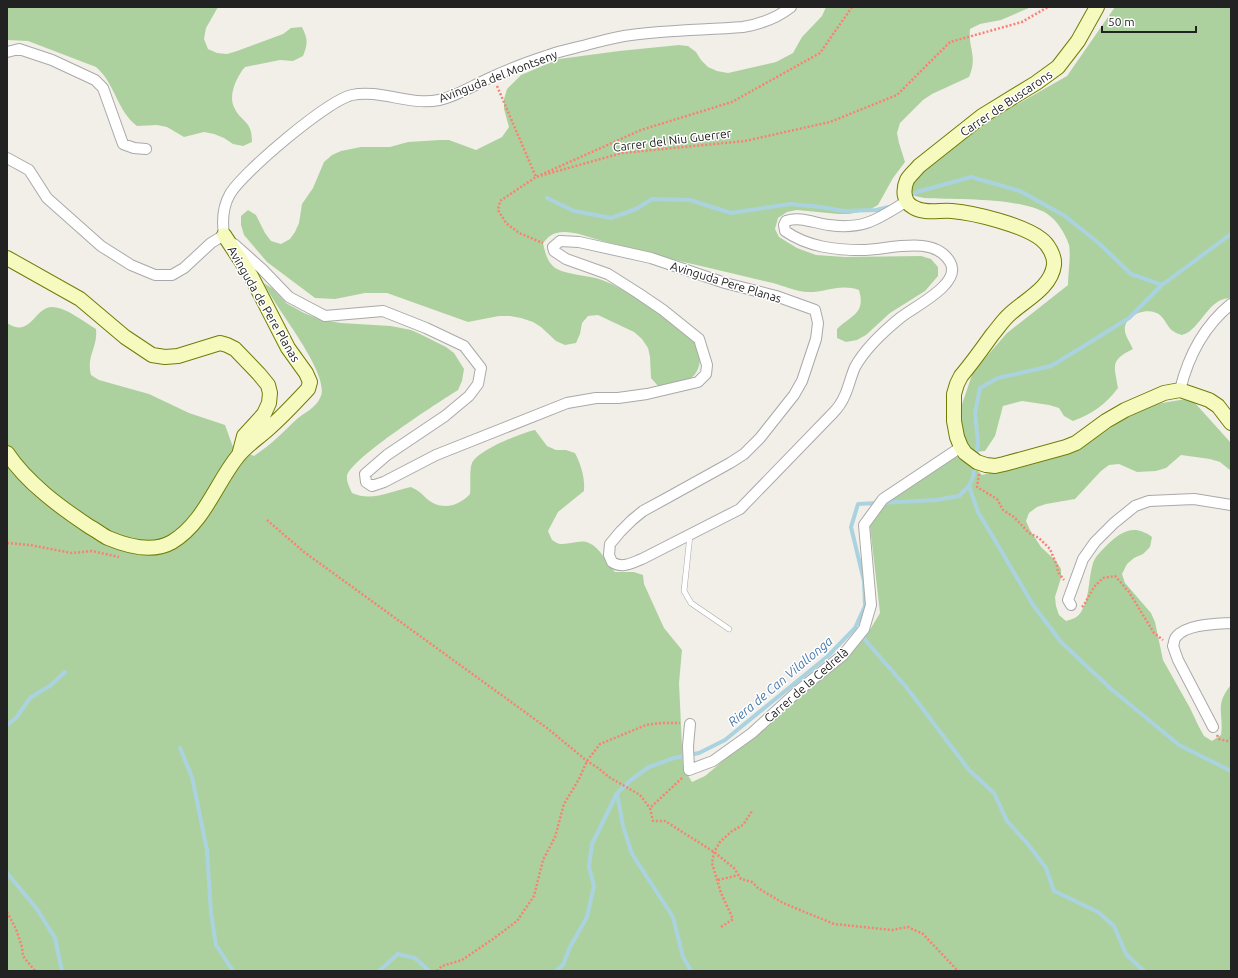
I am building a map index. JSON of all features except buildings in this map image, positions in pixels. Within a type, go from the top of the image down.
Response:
[{"type":"street","name":"Avinguda del Montseny","points":[[224,235],[222,222],[226,205],[230,194],[241,180],[288,137],[337,101],[350,95],[362,93],[427,102],[440,100],[453,96],[492,76],[546,55],[631,35],[758,25],[770,20],[791,7]]},
{"type":"street","name":"Carrer de Buscarons","points":[[906,201],[905,186],[911,174],[982,116],[1036,83],[1058,67],[1075,45],[1097,7]]},
{"type":"street","points":[[7,52],[19,49],[52,60],[95,80],[103,88],[123,144],[134,148],[146,149]]},
{"type":"street","points":[[7,158],[29,170],[47,198],[101,246],[131,265],[155,275],[172,276],[184,268],[211,243],[224,235],[262,269],[289,297],[325,316],[383,311],[426,328],[464,346],[481,368],[478,384],[469,396],[445,416],[387,455],[368,471],[365,474],[366,482],[372,486],[384,482],[436,455],[462,444],[495,433],[567,403],[596,398],[618,398],[647,394],[698,382],[706,374],[707,365],[699,339],[638,292],[608,274],[566,259],[554,252],[554,246]]},
{"type":"street","points":[[906,201],[918,209],[972,214],[1018,228],[1041,238],[1048,245],[1053,258],[1054,263],[1048,279],[1033,296],[1008,315],[961,376],[954,394],[954,421],[961,447],[971,458],[981,464],[995,466],[1076,444],[1106,421],[1125,410],[1164,393],[1180,390],[1209,400],[1218,406],[1231,423]]},
{"type":"street","name":"Avinguda Pere Planas","points":[[554,246],[560,241],[579,242],[651,258],[719,281],[776,296],[815,310],[818,323],[816,339],[802,381],[794,395],[760,438],[744,454],[643,511],[624,528],[610,544],[609,555],[612,562],[620,566],[627,565],[740,509],[833,413],[844,396],[855,368],[876,341],[900,318],[947,284],[953,269],[952,264],[939,250],[927,247],[911,246],[863,250],[818,246],[800,240],[785,231],[784,225],[786,221],[798,219],[828,225],[846,227],[860,226],[878,219],[906,201]]},
{"type":"street","name":"Avinguda de Pere Planas","points":[[224,235],[251,276],[284,341],[306,373],[310,382],[308,389],[274,424],[239,455]]},
{"type":"street","points":[[7,258],[80,299],[125,337],[152,355],[165,357],[178,356],[213,344],[227,344],[235,349],[259,374],[268,385],[270,394],[269,403],[264,414],[244,436],[239,455],[198,518],[172,542],[160,547],[144,548],[108,538],[58,504],[22,472],[7,453]]},
{"type":"street","points":[[1180,390],[1185,370],[1194,352],[1215,319],[1231,304]]},
{"type":"street","name":"Carrer de la Cedrelà","points":[[689,770],[713,761],[752,733],[798,691],[844,655],[864,630],[871,606],[864,525],[883,499],[961,447]]},
{"type":"street","points":[[1071,600],[1083,559],[1095,542],[1114,523],[1135,506],[1149,501],[1194,499],[1231,505]]},
{"type":"street","points":[[1213,727],[1178,660],[1173,646],[1176,637],[1186,630],[1210,624],[1231,623]]},
{"type":"street","points":[[689,770],[688,746],[690,724]]},
{"type":"lane","points":[[690,534],[684,591],[691,603],[729,629]]},
{"type":"path","name":"Carrer del Niu Guerrer","points":[[536,177],[641,130],[732,102],[820,53],[852,7]]},
{"type":"path","name":"Carrer del Niu Guerrer","points":[[536,177],[622,153],[745,141],[830,122],[897,95],[950,42],[1022,22],[1048,7]]},
{"type":"path","points":[[492,76],[536,177],[500,200],[498,210],[506,223],[519,233],[554,246]]},
{"type":"path","points":[[981,464],[977,487],[997,499],[1003,510],[1014,517],[1029,533],[1039,538],[1050,549],[1058,572],[1063,578],[1071,600],[1077,609],[1084,605],[1094,587],[1103,578],[1115,576],[1129,592],[1154,633],[1173,646]]},
{"type":"path","points":[[268,520],[304,552],[547,728],[609,778],[640,795],[650,808],[653,821],[665,821],[714,852],[734,868],[741,879],[752,882],[758,888],[783,903],[834,924],[892,930],[908,927],[923,934],[958,971]]},
{"type":"path","points":[[7,543],[30,545],[72,554],[92,551],[126,558]]},
{"type":"path","points":[[437,971],[442,966],[462,960],[517,921],[534,896],[543,860],[554,837],[564,804],[579,779],[587,761],[600,744],[646,725],[661,723],[690,724]]},
{"type":"path","points":[[650,808],[689,770]]},
{"type":"path","points":[[721,927],[733,919],[721,893],[712,864],[714,852],[720,842],[732,831],[743,824],[752,811]]},
{"type":"path","points":[[718,880],[739,875]]},
{"type":"path","points":[[7,912],[16,929],[22,947],[23,956],[34,971]]},
{"type":"green space","points":[[7,7],[218,7],[206,28],[204,39],[208,49],[217,53],[227,54],[283,34],[291,28],[302,27],[306,38],[306,48],[303,56],[293,61],[280,60],[245,67],[239,75],[234,86],[232,102],[237,112],[248,125],[252,135],[252,142],[243,146],[233,144],[214,134],[204,132],[184,137],[167,127],[157,125],[137,126],[125,113],[108,81],[96,67],[28,41],[7,40]]},
{"type":"green space","points":[[826,7],[1031,7],[1001,20],[980,24],[970,29],[973,63],[969,77],[932,94],[923,100],[900,123],[897,133],[905,162],[893,178],[878,205],[869,210],[849,214],[797,210],[787,212],[778,218],[775,229],[779,237],[797,248],[816,255],[845,257],[921,256],[931,259],[938,267],[938,276],[925,291],[890,313],[866,335],[857,340],[846,342],[837,338],[837,329],[852,317],[859,309],[861,298],[859,290],[843,287],[815,292],[799,291],[579,234],[560,232],[553,234],[543,243],[547,258],[554,267],[567,273],[591,277],[612,284],[648,306],[693,340],[698,348],[700,358],[699,367],[694,376],[679,384],[658,386],[651,378],[648,348],[642,339],[634,332],[598,315],[588,316],[582,323],[580,334],[576,343],[565,345],[556,341],[541,327],[533,322],[521,318],[499,316],[468,322],[387,293],[365,293],[335,299],[315,298],[267,262],[244,235],[241,225],[241,216],[248,210],[256,215],[271,241],[281,244],[290,239],[299,223],[302,204],[313,188],[324,162],[332,155],[341,151],[361,147],[390,147],[408,142],[440,140],[449,140],[476,150],[502,137],[509,127],[504,109],[504,99],[507,89],[521,75],[559,59],[679,45],[688,46],[696,52],[708,67],[717,71],[728,73],[776,62],[793,53],[802,37],[822,16]]},
{"type":"green space","points":[[1115,7],[1231,7],[1231,298],[1218,302],[1208,310],[1189,332],[1182,335],[1171,330],[1161,316],[1154,312],[1146,311],[1133,316],[1127,322],[1125,330],[1133,349],[1120,356],[1115,364],[1115,374],[1118,388],[1109,399],[1092,412],[1073,421],[1064,416],[1059,408],[1049,405],[1022,401],[1003,406],[995,436],[985,451],[974,452],[966,447],[960,410],[973,372],[1007,333],[1068,285],[1070,249],[1063,231],[1054,219],[1046,213],[1019,204],[1004,202],[970,199],[924,198],[915,196],[909,188],[911,179],[984,123],[1067,76]]},
{"type":"green space","points":[[264,283],[273,289],[286,303],[304,313],[322,320],[341,323],[391,326],[411,330],[446,347],[454,353],[464,369],[462,381],[458,390],[378,444],[352,468],[347,478],[352,493],[374,496],[411,487],[437,505],[449,506],[460,502],[470,494],[471,466],[476,458],[500,443],[535,430],[547,446],[556,450],[566,450],[575,453],[582,471],[584,491],[558,512],[548,531],[552,540],[559,544],[586,542],[593,545],[597,548],[615,572],[634,572],[643,575],[644,584],[664,628],[682,650],[679,683],[683,767],[692,782],[705,776],[778,715],[868,633],[880,613],[870,526],[885,503],[954,455],[974,467],[982,475],[1029,464],[1087,444],[1122,420],[1156,404],[1186,399],[1195,403],[1231,443],[1231,471],[1220,462],[1181,455],[1166,468],[1156,471],[1137,472],[1119,464],[1109,465],[1101,471],[1075,499],[1037,507],[1029,513],[1026,521],[1041,547],[1056,561],[1061,569],[1061,578],[1055,597],[1059,615],[1066,621],[1078,616],[1084,607],[1093,563],[1106,546],[1122,533],[1133,530],[1145,533],[1152,537],[1150,547],[1143,554],[1134,558],[1127,564],[1122,574],[1125,583],[1151,613],[1155,622],[1163,660],[1204,736],[1212,741],[1221,735],[1221,704],[1231,685],[1231,971],[7,971],[7,323],[15,327],[22,327],[27,325],[46,308],[52,307],[63,309],[75,315],[96,329],[96,336],[90,362],[91,375],[99,380],[149,394],[189,413],[225,425],[233,447],[254,456],[316,404],[320,398],[322,388],[311,358]]},
{"type":"waterway","points":[[911,195],[971,177],[1020,191],[1065,216],[1101,245],[1131,274],[1162,285]]},
{"type":"waterway","points":[[547,198],[574,211],[611,218],[636,209],[652,199],[690,200],[731,213],[790,204],[844,211],[876,210],[889,207]]},
{"type":"waterway","name":"Riera de Can Vilallonga","points":[[556,971],[563,965],[570,947],[587,917],[594,886],[589,867],[592,844],[617,793],[632,779],[649,767],[674,758],[699,753],[725,740],[828,656],[855,628],[865,606],[864,581],[851,527],[858,504],[936,500],[959,496],[969,486],[973,477],[978,443],[975,413],[980,388],[998,378],[1051,366],[1084,346],[1129,318],[1162,285],[1231,234]]},
{"type":"waterway","points":[[969,486],[978,512],[1033,605],[1061,642],[1110,688],[1179,745],[1231,771]]},
{"type":"waterway","points":[[860,634],[907,688],[969,770],[994,793],[1007,821],[1027,843],[1046,868],[1054,891],[1098,912],[1114,926],[1126,954],[1144,971]]},
{"type":"waterway","points":[[7,725],[16,718],[30,698],[51,685],[65,672]]},
{"type":"waterway","points":[[180,748],[192,777],[207,850],[211,913],[216,945],[233,971]]},
{"type":"waterway","points":[[617,793],[623,826],[632,854],[673,917],[683,957],[691,971]]},
{"type":"waterway","points":[[7,873],[37,909],[55,938],[62,971]]},
{"type":"waterway","points":[[379,971],[398,954],[415,958],[429,971]]}]
